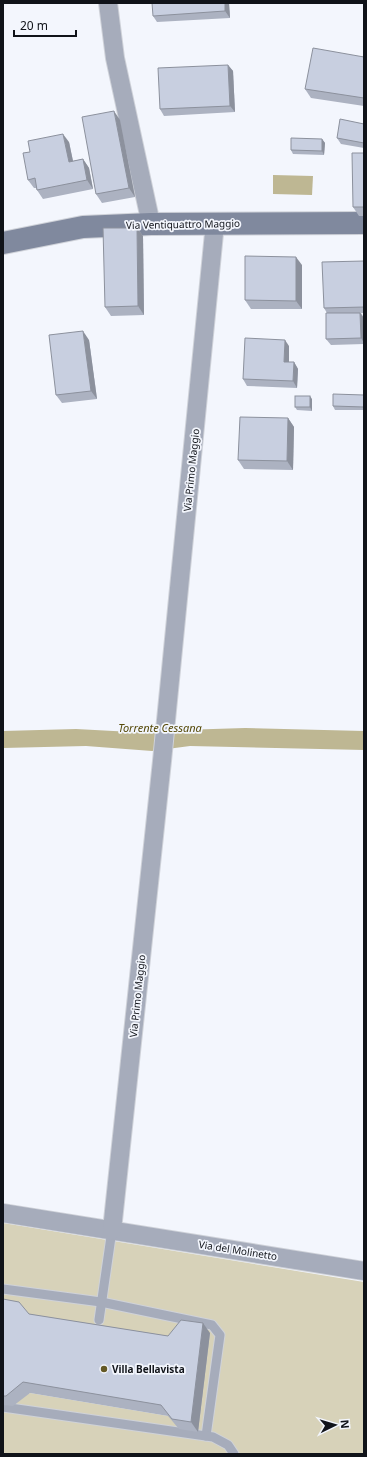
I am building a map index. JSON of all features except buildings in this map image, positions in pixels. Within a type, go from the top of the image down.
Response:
[{"type":"street","points":[[108,3],[115,58],[151,224]]},
{"type":"street","name":"Via Ventiquattro Maggio","points":[[3,243],[83,227],[215,223],[364,223]]},
{"type":"street","name":"Via Primo Maggio","points":[[112,1230],[167,718],[215,223]]},
{"type":"street","name":"Via del Molinetto","points":[[3,1213],[364,1271]]},
{"type":"lane","points":[[99,1320],[112,1230]]},
{"type":"lane","points":[[3,1289],[101,1302],[212,1325],[220,1335],[206,1436]]},
{"type":"lane","points":[[3,1407],[213,1437],[228,1445],[234,1454]]},
{"type":"shaded area","points":[[273,175],[313,176],[312,195],[273,194]]},
{"type":"shaded area","points":[[245,728],[364,731],[364,750],[190,746],[152,751],[86,746],[3,748],[3,731],[76,729],[151,733],[181,730]]},
{"type":"shaded area","points":[[3,1223],[364,1282],[364,1454],[3,1454],[3,1405],[30,1393],[168,1416],[175,1346],[3,1321]]},
{"type":"place","name":"Villa Bellavista","points":[[104,1369]]},
{"type":"water label","name":"Torrente Cessana","points":[[160,728]]}]
